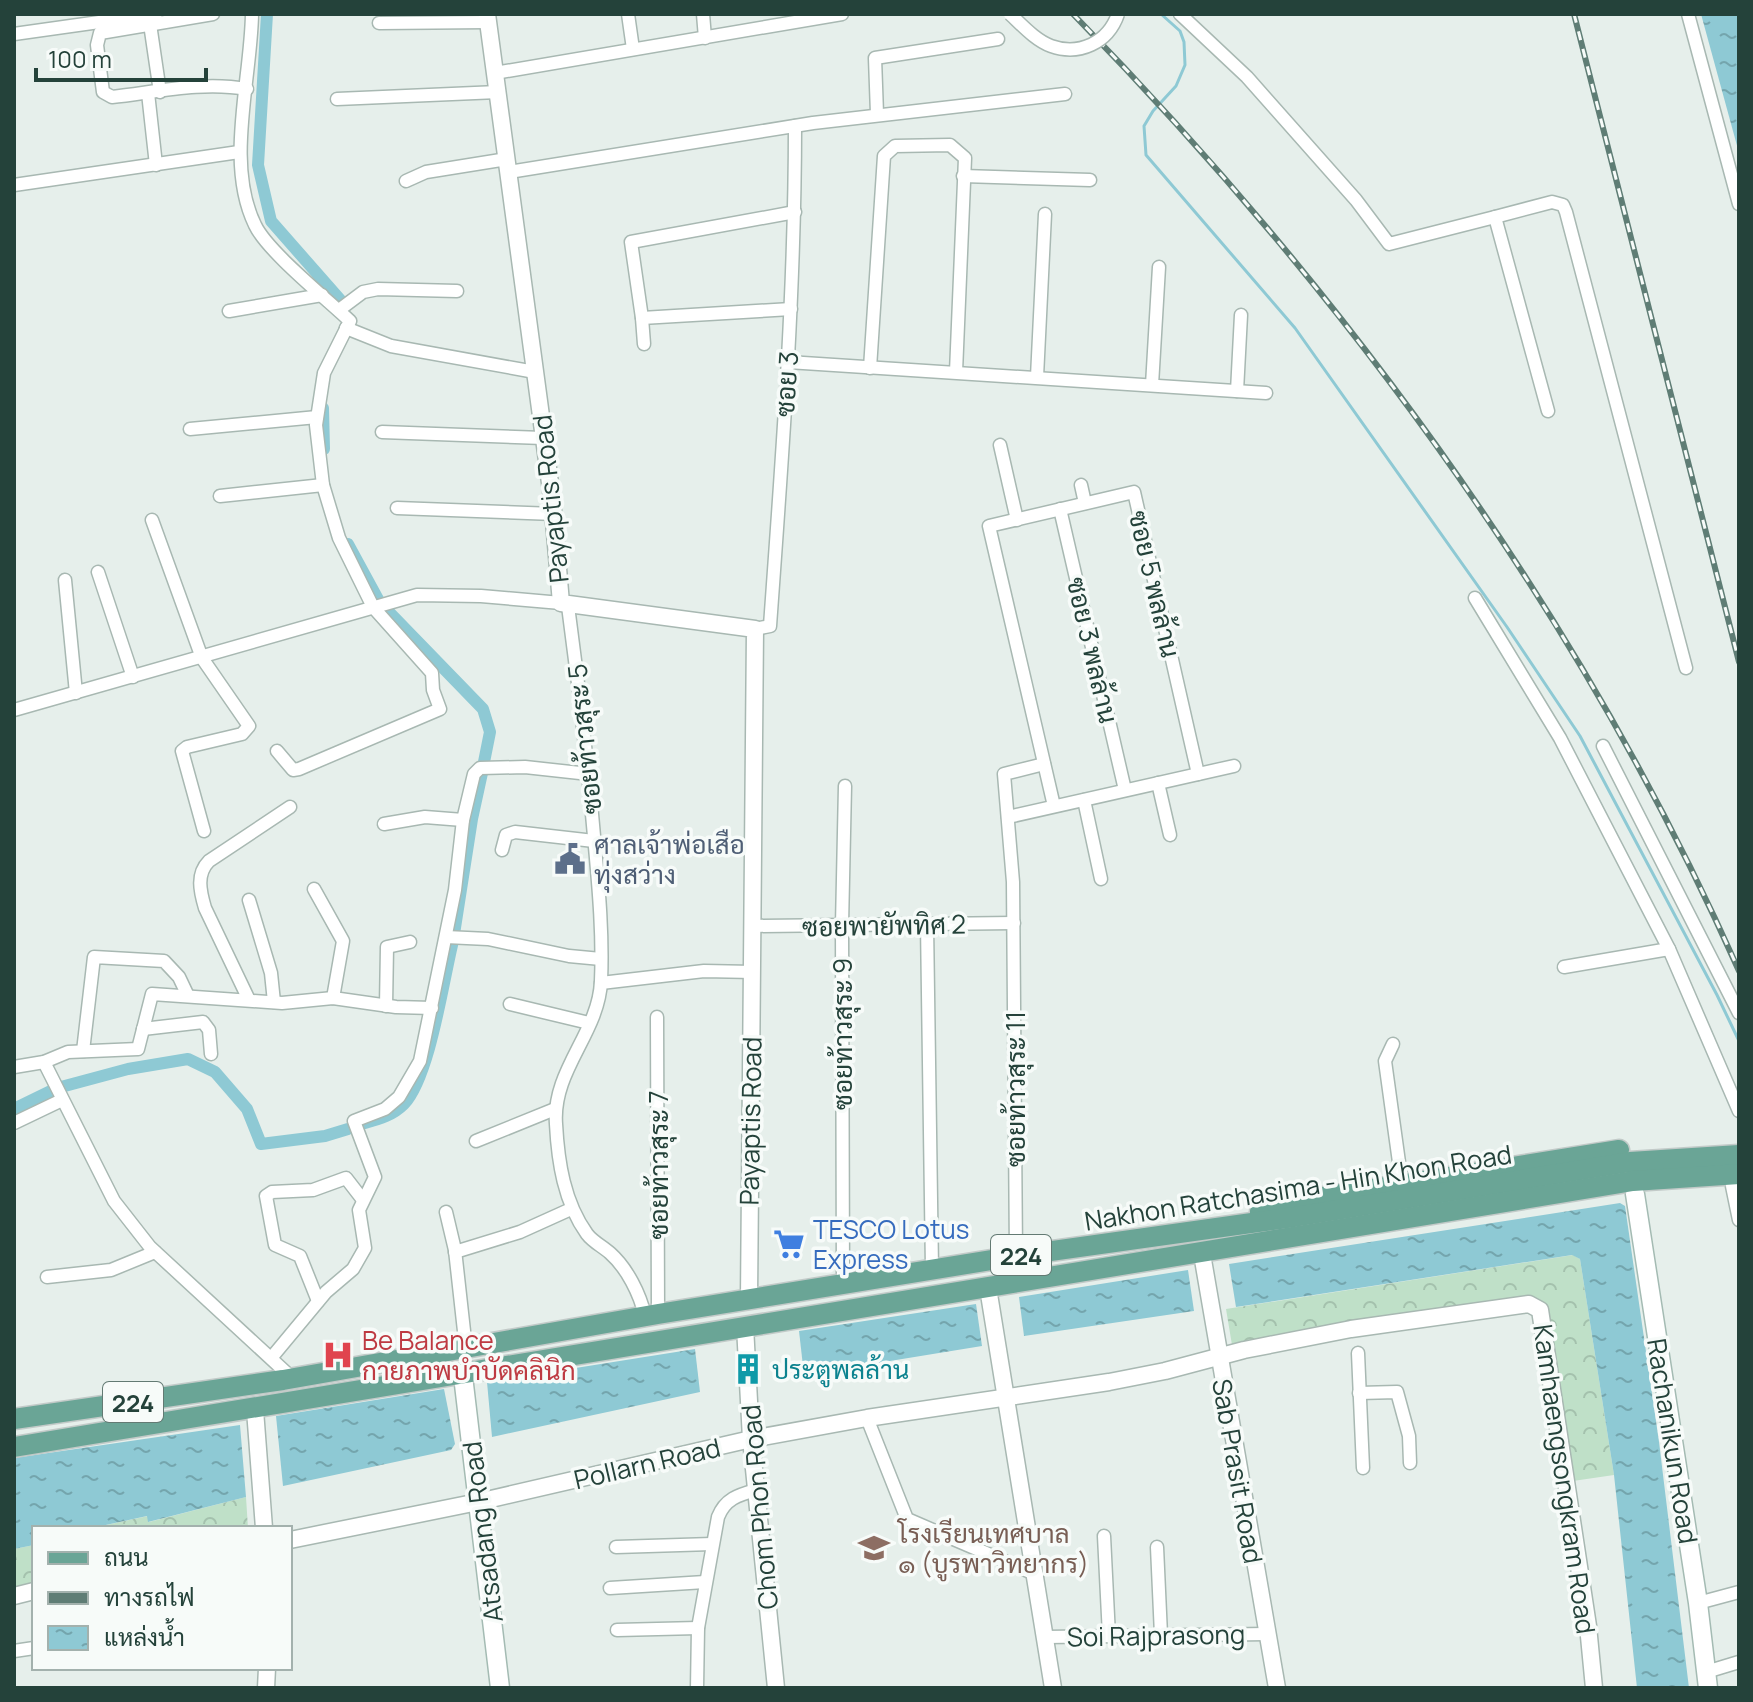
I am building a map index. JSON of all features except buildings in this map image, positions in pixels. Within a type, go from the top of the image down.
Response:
[{"type":"main road","points":[[1215,1226],[1292,1202],[1402,1184],[1629,1149],[1739,1142]]},
{"type":"main road","name":"Nakhon Ratchasima - Hin Khon Road","points":[[14,1419],[292,1378],[749,1298],[1215,1226],[1296,1226],[1630,1162],[1739,1155]]},
{"type":"main road","points":[[1211,1252],[1296,1226],[1633,1181],[1737,1182]]},
{"type":"main road","points":[[14,1447],[1211,1252],[1300,1248],[1635,1194],[1737,1182]]},
{"type":"main road","name":"Rachanikun Road","points":[[1635,1194],[1707,1680]]},
{"type":"main road","points":[[745,1326],[749,1298]]},
{"type":"main road","points":[[463,1350],[463,1376]]},
{"type":"main road","name":"Atsadang Road","points":[[463,1376],[500,1688]]},
{"type":"main road","points":[[252,1384],[255,1410]]},
{"type":"street","points":[[14,34],[82,19],[153,19],[213,14]]},
{"type":"street","points":[[252,14],[239,152],[243,190],[255,227],[267,243],[339,310],[348,324],[391,346],[535,372]]},
{"type":"street","points":[[628,14],[633,49]]},
{"type":"street","points":[[703,14],[705,38]]},
{"type":"street","points":[[495,73],[705,38],[781,19],[842,14]]},
{"type":"street","points":[[1010,14],[1049,46],[1070,50],[1096,44],[1109,31],[1118,14]]},
{"type":"street","points":[[1180,14],[1247,77],[1356,200],[1389,244],[1552,202],[1563,205],[1686,668]]},
{"type":"street","points":[[1688,14],[1739,204]]},
{"type":"street","points":[[379,23],[487,18]]},
{"type":"street","name":"Payaptis Road","points":[[487,18],[564,604],[755,629],[749,1298]]},
{"type":"street","points":[[153,19],[100,33],[97,45],[100,80],[105,94],[112,97],[226,85],[247,89]]},
{"type":"street","points":[[153,19],[156,165]]},
{"type":"street","points":[[877,114],[875,58],[998,39]]},
{"type":"street","points":[[337,99],[498,92]]},
{"type":"street","points":[[406,181],[426,172],[508,166],[877,114],[1065,94]]},
{"type":"street","name":"ซอย 3","points":[[755,629],[770,626],[791,309],[795,126]]},
{"type":"street","points":[[870,368],[884,156],[895,146],[950,145],[965,158],[956,372]]},
{"type":"street","points":[[14,185],[239,152]]},
{"type":"street","points":[[963,176],[1090,180]]},
{"type":"street","points":[[644,344],[631,242],[795,212]]},
{"type":"street","points":[[1037,377],[1045,214]]},
{"type":"street","points":[[1495,217],[1548,411]]},
{"type":"street","points":[[1152,385],[1159,267]]},
{"type":"street","points":[[339,310],[363,292],[378,289],[457,291]]},
{"type":"street","points":[[229,311],[322,295]]},
{"type":"street","points":[[642,318],[791,309]]},
{"type":"street","points":[[1237,391],[1241,315]]},
{"type":"street","points":[[277,751],[293,770],[299,769],[440,709],[433,690],[432,673],[373,607],[339,538],[323,485],[317,417],[324,373],[348,324]]},
{"type":"street","points":[[788,362],[1266,393]]},
{"type":"street","points":[[190,429],[317,417]]},
{"type":"street","points":[[382,432],[543,438]]},
{"type":"street","points":[[1000,445],[1017,520]]},
{"type":"street","points":[[220,496],[323,485]]},
{"type":"street","points":[[1081,485],[1085,503]]},
{"type":"street","name":"ซอย 5 พลล้าน","points":[[1054,806],[989,526],[1134,492],[1198,774]]},
{"type":"street","points":[[397,508],[554,514]]},
{"type":"street","name":"ซอย 3 พลล้าน","points":[[1060,509],[1125,790]]},
{"type":"street","points":[[152,520],[202,658],[249,726],[242,734],[187,747],[182,751],[204,831]]},
{"type":"street","points":[[98,572],[133,677]]},
{"type":"street","points":[[65,580],[76,693]]},
{"type":"street","points":[[14,710],[417,595],[481,596],[564,604]]},
{"type":"street","points":[[1475,598],[1560,738],[1669,949],[1739,1111]]},
{"type":"street","name":"ซอยท้าวสุระ 5","points":[[564,604],[589,774],[601,983],[597,1005],[558,1090],[555,1109],[562,1171],[571,1209],[589,1237],[612,1254],[651,1315]]},
{"type":"street","points":[[1603,746],[1739,1013]]},
{"type":"street","name":"ซอยท้าวสุระ 11","points":[[1016,1256],[1014,923],[1004,774],[1044,764]]},
{"type":"street","points":[[1008,817],[1234,766]]},
{"type":"street","points":[[272,1357],[318,1301],[353,1269],[365,1248],[359,1210],[375,1177],[354,1121],[385,1109],[399,1097],[420,1061],[455,890],[463,820],[474,774],[480,768],[525,767],[589,774]]},
{"type":"street","points":[[1158,783],[1170,835]]},
{"type":"street","name":"ซอยท้าวสุระ 9","points":[[843,1283],[842,925],[845,786]]},
{"type":"street","points":[[1084,800],[1101,879]]},
{"type":"street","points":[[249,1000],[205,908],[201,872],[209,861],[290,807]]},
{"type":"street","points":[[384,824],[421,817],[463,820]]},
{"type":"street","points":[[502,850],[506,835],[515,832],[594,841]]},
{"type":"street","points":[[314,889],[343,941],[333,998]]},
{"type":"street","points":[[249,900],[271,973],[274,1002]]},
{"type":"street","name":"ซอยพายัพทิศ 2","points":[[753,926],[1014,923]]},
{"type":"street","points":[[927,924],[932,1269]]},
{"type":"street","points":[[446,937],[488,939],[569,956],[601,959]]},
{"type":"street","points":[[386,1006],[387,947],[410,942]]},
{"type":"street","points":[[1564,967],[1669,949]]},
{"type":"street","points":[[83,1051],[94,957],[165,962],[182,982],[188,996]]},
{"type":"street","points":[[601,983],[704,971],[753,972]]},
{"type":"street","points":[[14,1067],[44,1062],[68,1052],[138,1049],[152,994],[274,1002],[333,998],[386,1006],[432,1008]]},
{"type":"street","points":[[510,1004],[589,1023]]},
{"type":"street","name":"ซอยท้าวสุระ 7","points":[[651,1315],[657,1017]]},
{"type":"street","points":[[143,1029],[203,1022],[209,1030],[211,1054]]},
{"type":"street","points":[[1393,1044],[1385,1061],[1402,1184]]},
{"type":"street","points":[[44,1062],[114,1201],[155,1252],[292,1378]]},
{"type":"street","points":[[14,1123],[62,1100]]},
{"type":"street","points":[[476,1141],[555,1109]]},
{"type":"street","points":[[318,1301],[300,1256],[275,1245],[266,1196],[272,1192],[313,1190],[346,1178],[363,1200]]},
{"type":"street","points":[[1737,1182],[1739,1220]]},
{"type":"street","points":[[455,1252],[520,1232],[571,1209]]},
{"type":"street","points":[[446,1212],[455,1252],[463,1350]]},
{"type":"street","points":[[47,1277],[111,1270],[155,1252]]},
{"type":"street","name":"Sab Prasit Road","points":[[1211,1252],[1218,1357],[1277,1688]]},
{"type":"street","points":[[988,1288],[1053,1688]]},
{"type":"street","name":"Kamhaengsongkram Road","points":[[1218,1357],[1366,1327],[1529,1304],[1540,1310],[1588,1626],[1594,1688]]},
{"type":"street","name":"Chom Phon Road","points":[[745,1326],[751,1439],[776,1688]]},
{"type":"street","points":[[1358,1353],[1363,1468]]},
{"type":"street","name":"Pollarn Road","points":[[292,1540],[478,1502],[751,1439],[867,1418],[1109,1382],[1218,1357]]},
{"type":"street","points":[[1359,1393],[1397,1392],[1409,1436],[1410,1463]]},
{"type":"street","points":[[255,1410],[264,1526]]},
{"type":"street","points":[[867,1418],[907,1519],[1037,1575]]},
{"type":"street","points":[[697,1688],[698,1628],[712,1544],[723,1505],[737,1495],[756,1490]]},
{"type":"street","points":[[1104,1536],[1109,1636]]},
{"type":"street","points":[[616,1547],[712,1544]]},
{"type":"street","points":[[1157,1547],[1161,1635]]},
{"type":"street","points":[[610,1588],[705,1582]]},
{"type":"street","points":[[1698,1603],[1739,1592]]},
{"type":"street","points":[[617,1630],[698,1628]]},
{"type":"street","name":"Soi Rajprasong","points":[[1046,1637],[1267,1634]]},
{"type":"street","points":[[1707,1680],[1739,1662]]},
{"type":"green space","points":[[1573,1255],[1580,1259],[1614,1475],[1573,1481],[1530,1300],[1232,1345],[1226,1309]]},
{"type":"green space","points":[[246,1497],[248,1526],[101,1526],[148,1516],[149,1522]]},
{"type":"green space","points":[[32,1545],[32,1583],[14,1587],[14,1549]]},
{"type":"water","points":[[1701,14],[1739,14],[1739,153]]},
{"type":"water","points":[[1620,1203],[1625,1206],[1659,1442],[1689,1688],[1637,1688],[1614,1475],[1580,1259],[1572,1255],[1236,1307],[1229,1264]]},
{"type":"water","points":[[1188,1270],[1194,1311],[1024,1336],[1019,1297]]},
{"type":"water","points":[[976,1304],[982,1346],[804,1375],[799,1331]]},
{"type":"water","points":[[695,1349],[700,1392],[492,1437],[487,1382]]},
{"type":"water","points":[[444,1389],[455,1444],[451,1450],[283,1486],[276,1416]]},
{"type":"water","points":[[240,1425],[246,1497],[148,1522],[147,1516],[101,1526],[32,1526],[32,1545],[14,1549],[14,1458]]},
{"type":"waterway","points":[[267,14],[258,165],[271,221],[343,303]]},
{"type":"waterway","points":[[1161,14],[1180,31],[1185,65],[1176,86],[1144,126],[1146,155],[1295,328],[1507,627],[1580,736],[1739,1041]]},
{"type":"waterway","points":[[323,408],[324,449]]},
{"type":"waterway","points":[[348,544],[379,601]]},
{"type":"waterway","points":[[385,608],[483,709],[490,732],[484,762]]},
{"type":"waterway","points":[[454,934],[482,773]]},
{"type":"waterway","points":[[365,1123],[395,1111],[413,1091],[428,1051],[453,941]]},
{"type":"waterway","points":[[61,1087],[128,1069],[188,1059],[215,1072],[247,1109],[261,1144],[325,1136],[348,1129]]},
{"type":"waterway","points":[[14,1109],[53,1090]]},
{"type":"railway","points":[[1073,14],[1173,121],[1269,231],[1361,345],[1448,463],[1530,584],[1606,710],[1676,839],[1739,971]]},
{"type":"railway","points":[[1574,14],[1739,662]]},
{"type":"place","name":"ศาลเจ้าพ่อเสือ ทุ่งสว่าง","points":[[570,859]]},
{"type":"place","name":"TESCO Lotus Express","points":[[789,1244]]},
{"type":"place","name":"Be Balance กายภาพบำบัดคลินิก","points":[[338,1355]]},
{"type":"place","name":"ประตูพลล้าน","points":[[748,1369]]},
{"type":"place","name":"โรงเรียนเทศบาล ๑ (บูรพาวิทยากร)","points":[[874,1548]]}]
